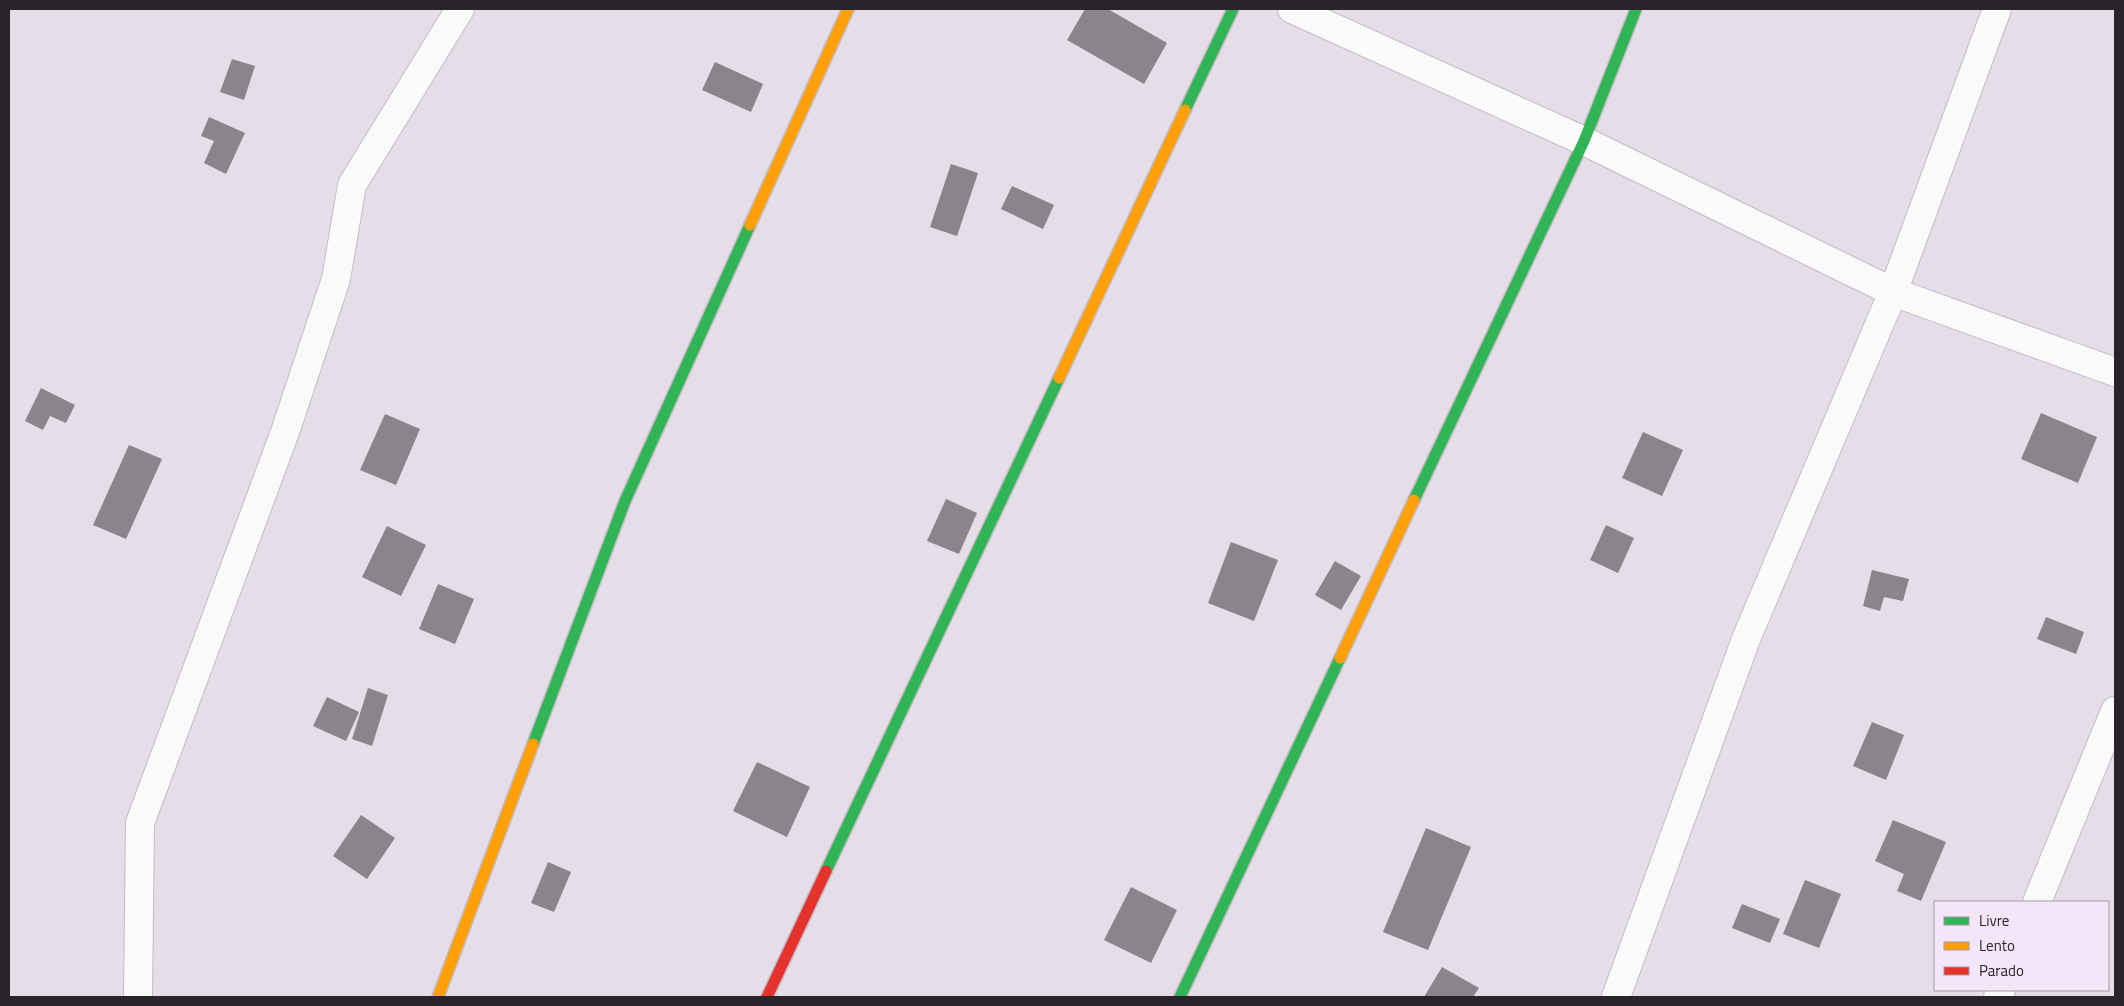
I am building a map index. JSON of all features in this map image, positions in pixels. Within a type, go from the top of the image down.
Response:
[{"type":"street","points":[[138,997],[140,823],[285,432],[336,279],[352,186],[460,9]]},
{"type":"street","points":[[438,997],[625,501],[848,9]]},
{"type":"street","points":[[768,997],[1233,9]]},
{"type":"street","points":[[1292,9],[1584,141],[1892,292],[2115,372]]},
{"type":"street","points":[[1180,997],[1584,141],[1636,9]]},
{"type":"street","points":[[1616,997],[1746,639],[1892,292],[1997,9]]},
{"type":"street","points":[[2037,901],[2115,711]]},
{"type":"building","points":[[1085,9],[1108,9],[1167,43],[1144,84],[1067,40]]},
{"type":"building","points":[[232,59],[255,66],[244,100],[220,92]]},
{"type":"building","points":[[715,62],[763,84],[751,112],[702,90]]},
{"type":"building","points":[[209,117],[245,133],[226,174],[204,163],[214,141],[201,136]]},
{"type":"building","points":[[951,164],[978,173],[957,236],[930,227]]},
{"type":"building","points":[[1012,186],[1054,205],[1043,229],[1001,209]]},
{"type":"building","points":[[41,388],[75,405],[66,423],[50,416],[43,430],[25,421]]},
{"type":"building","points":[[2041,413],[2097,437],[2078,483],[2021,459]]},
{"type":"building","points":[[385,414],[420,429],[396,485],[360,470]]},
{"type":"building","points":[[1643,432],[1683,450],[1662,496],[1622,478]]},
{"type":"building","points":[[129,445],[162,459],[126,539],[93,525]]},
{"type":"building","points":[[946,499],[977,513],[959,554],[927,541]]},
{"type":"building","points":[[1606,525],[1634,538],[1618,573],[1590,560]]},
{"type":"building","points":[[387,526],[426,545],[401,596],[362,577]]},
{"type":"building","points":[[1231,542],[1278,560],[1254,621],[1208,603]]},
{"type":"building","points":[[1335,561],[1361,576],[1341,610],[1315,595]]},
{"type":"building","points":[[1872,570],[1909,579],[1903,601],[1884,597],[1880,611],[1863,606]]},
{"type":"building","points":[[438,584],[474,599],[455,644],[419,629]]},
{"type":"building","points":[[2046,617],[2084,632],[2076,654],[2037,639]]},
{"type":"building","points":[[368,688],[388,695],[372,746],[352,739]]},
{"type":"building","points":[[327,697],[359,712],[346,741],[313,726]]},
{"type":"building","points":[[1872,722],[1904,735],[1886,780],[1853,766]]},
{"type":"building","points":[[757,762],[810,787],[787,837],[733,811]]},
{"type":"building","points":[[361,815],[395,838],[367,879],[333,856]]},
{"type":"building","points":[[1893,820],[1946,842],[1921,901],[1897,891],[1904,874],[1875,861]]},
{"type":"building","points":[[1426,828],[1471,847],[1428,950],[1383,932]]},
{"type":"building","points":[[548,862],[571,872],[554,912],[531,903]]},
{"type":"building","points":[[1805,880],[1841,894],[1819,948],[1783,934]]},
{"type":"building","points":[[1131,887],[1177,910],[1151,963],[1104,940]]},
{"type":"building","points":[[1742,904],[1780,919],[1770,943],[1732,928]]},
{"type":"building","points":[[1442,967],[1479,988],[1473,997],[1424,997]]},
{"type":"traffic: fast","points":[[1185,110],[1233,9]]},
{"type":"traffic: fast","points":[[1414,500],[1584,141],[1636,9]]},
{"type":"traffic: fast","points":[[533,744],[625,501],[750,225]]},
{"type":"traffic: fast","points":[[826,871],[1059,378]]},
{"type":"traffic: fast","points":[[1180,997],[1340,658]]},
{"type":"traffic: slow","points":[[750,225],[848,9]]},
{"type":"traffic: slow","points":[[1059,378],[1185,110]]},
{"type":"traffic: slow","points":[[1340,658],[1414,500]]},
{"type":"traffic: slow","points":[[438,997],[533,744]]},
{"type":"traffic: jam","points":[[767,997],[826,871]]}]
